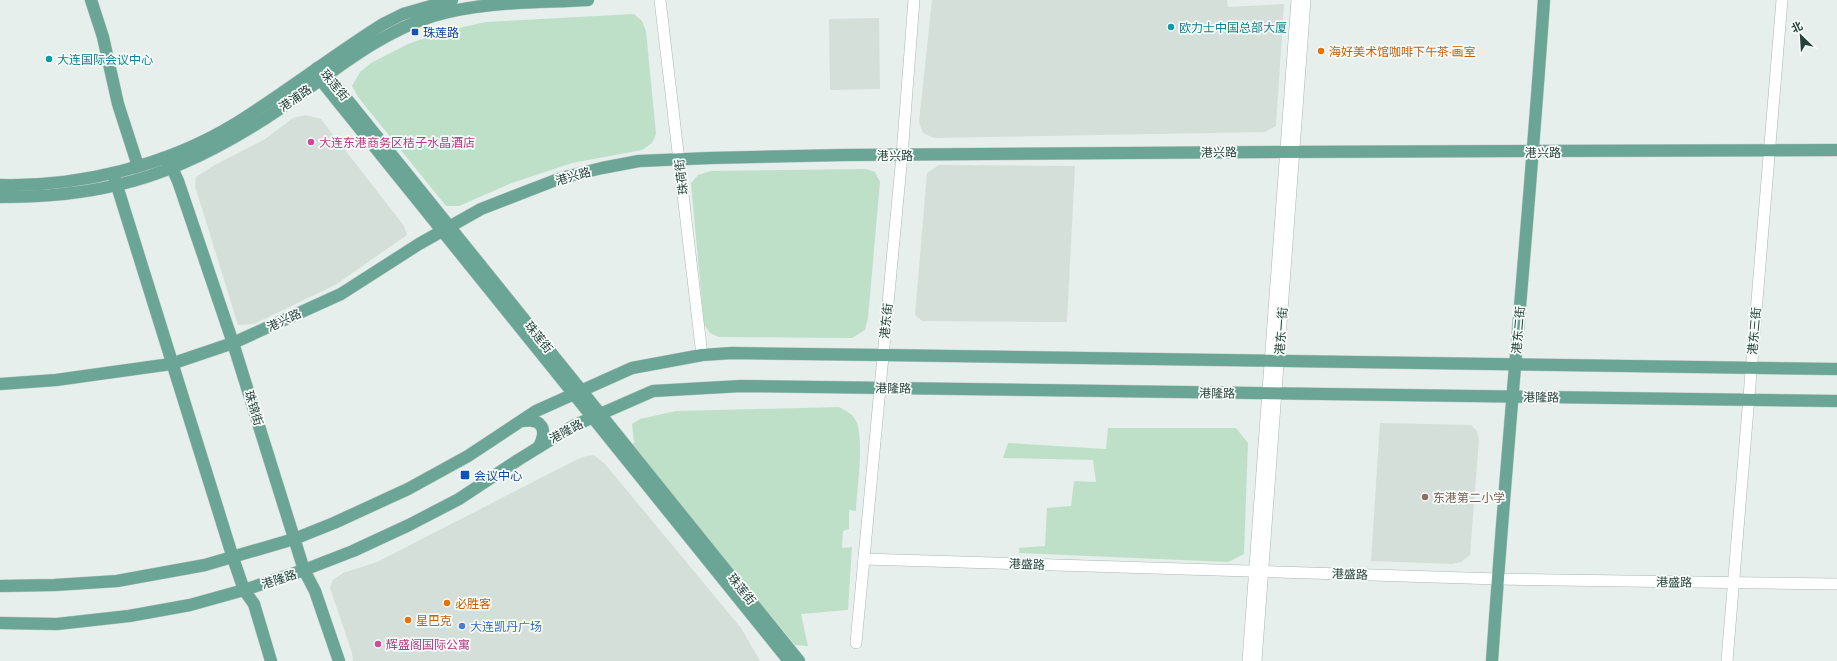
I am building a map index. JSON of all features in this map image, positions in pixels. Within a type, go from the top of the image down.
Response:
[{"type":"main road","points":[[90,0],[103,37],[118,104],[138,166]]},
{"type":"main road","name":"港浦路","points":[[0,185],[53,183],[113,173],[163,158],[203,141],[234,125],[383,24],[426,4],[452,0]]},
{"type":"main road","name":"港浦路","points":[[0,197],[63,194],[117,186],[172,168],[201,155],[245,131],[380,40],[432,16],[463,9],[489,6],[588,0]]},
{"type":"main road","name":"港东二街","points":[[1492,661],[1515,364],[1534,152],[1544,0]]},
{"type":"main road","name":"珠莲街","points":[[317,68],[315,73],[324,78],[446,228],[578,392],[789,661]]},
{"type":"main road","name":"港兴路","points":[[0,384],[56,380],[171,364],[234,343],[341,294],[446,228],[480,209],[561,178],[639,161],[710,158],[902,155],[1837,150]]},
{"type":"main road","name":"珠锦街","points":[[163,158],[172,168],[178,181],[234,343],[304,570],[315,591],[338,661]]},
{"type":"main road","points":[[113,173],[171,364],[233,558],[244,590],[254,604],[272,661]]},
{"type":"main road","points":[[0,586],[55,585],[117,581],[198,567],[294,539],[334,523],[408,489],[464,458],[545,406],[632,368],[702,355],[732,353],[1837,369]]},
{"type":"main road","name":"港隆路","points":[[0,623],[57,624],[129,616],[190,605],[244,590],[304,570],[379,540],[435,512],[480,486],[573,426],[652,391],[741,386],[1837,401]]},
{"type":"main road","name":"珠莲街","points":[[597,416],[799,661]]},
{"type":"main road","points":[[522,421],[531,420],[540,424],[543,430],[543,436],[539,447]]},
{"type":"street","name":"珠荷街","points":[[660,0],[702,355]]},
{"type":"street","name":"港东街","points":[[856,642],[902,155],[914,0]]},
{"type":"street","name":"港东一街","points":[[1256,661],[1259,571],[1290,152],[1297,0]]},
{"type":"street","name":"港东一街","points":[[1290,152],[1305,0]]},
{"type":"street","name":"港东三街","points":[[1727,661],[1782,0]]},
{"type":"street","name":"港盛路","points":[[864,559],[1498,579],[1837,584]]},
{"type":"street","name":"港东一街","points":[[1248,661],[1259,571]]},
{"type":"shaded area","name":"欧力士中国总部大厦","points":[[932,0],[1227,0],[1228,7],[1284,4],[1276,126],[1265,132],[934,138],[923,133],[919,122]]},
{"type":"shaded area","points":[[879,18],[880,89],[830,90],[829,19]]},
{"type":"shaded area","points":[[305,115],[321,119],[404,226],[407,235],[335,285],[254,324],[238,325],[195,186],[196,177],[215,165],[265,139],[293,118]]},
{"type":"shaded area","points":[[939,165],[1075,166],[1067,322],[922,321],[915,315],[927,173]]},
{"type":"shaded area","name":"东港第二小学","points":[[1380,423],[1471,425],[1477,431],[1479,439],[1470,555],[1461,562],[1452,564],[1371,561]]},
{"type":"shaded area","name":"大连凯丹广场","points":[[594,455],[605,464],[741,628],[760,661],[353,661],[352,653],[330,588],[333,580],[343,573],[377,562],[576,460]]},
{"type":"green space","points":[[634,14],[642,21],[646,31],[656,134],[652,143],[642,150],[572,163],[512,183],[459,206],[446,206],[358,97],[352,86],[360,72],[371,63],[408,44],[445,31],[486,22]]},
{"type":"green space","points":[[866,169],[875,172],[880,182],[868,318],[865,330],[852,338],[719,337],[710,333],[704,324],[691,183],[698,175],[711,171]]},
{"type":"green space","points":[[839,407],[850,413],[856,420],[860,443],[860,466],[856,511],[849,510],[849,529],[843,531],[842,548],[852,547],[848,610],[801,614],[808,646],[795,645],[631,448],[634,442],[632,424],[640,419],[676,411]]},
{"type":"green space","points":[[1108,428],[1236,428],[1248,443],[1244,554],[1228,562],[1019,553],[1019,548],[1045,546],[1047,508],[1071,506],[1074,481],[1096,482],[1093,460],[1003,458],[1008,443],[1106,449]]},
{"type":"place","name":"欧力士中国总部大厦","points":[[1171,27]]},
{"type":"place","name":"珠莲路","points":[[415,32]]},
{"type":"place","name":"海好美术馆咖啡下午茶·画室","points":[[1321,51]]},
{"type":"place","name":"大连国际会议中心","points":[[49,59]]},
{"type":"place","name":"大连东港商务区桔子水晶酒店","points":[[311,142]]},
{"type":"place","name":"会议中心","points":[[465,475]]},
{"type":"place","name":"东港第二小学","points":[[1425,497]]},
{"type":"place","name":"必胜客","points":[[447,603]]},
{"type":"place","name":"星巴克","points":[[408,620]]},
{"type":"place","name":"大连凯丹广场","points":[[462,626]]},
{"type":"place","name":"辉盛阁国际公寓","points":[[378,644]]}]
